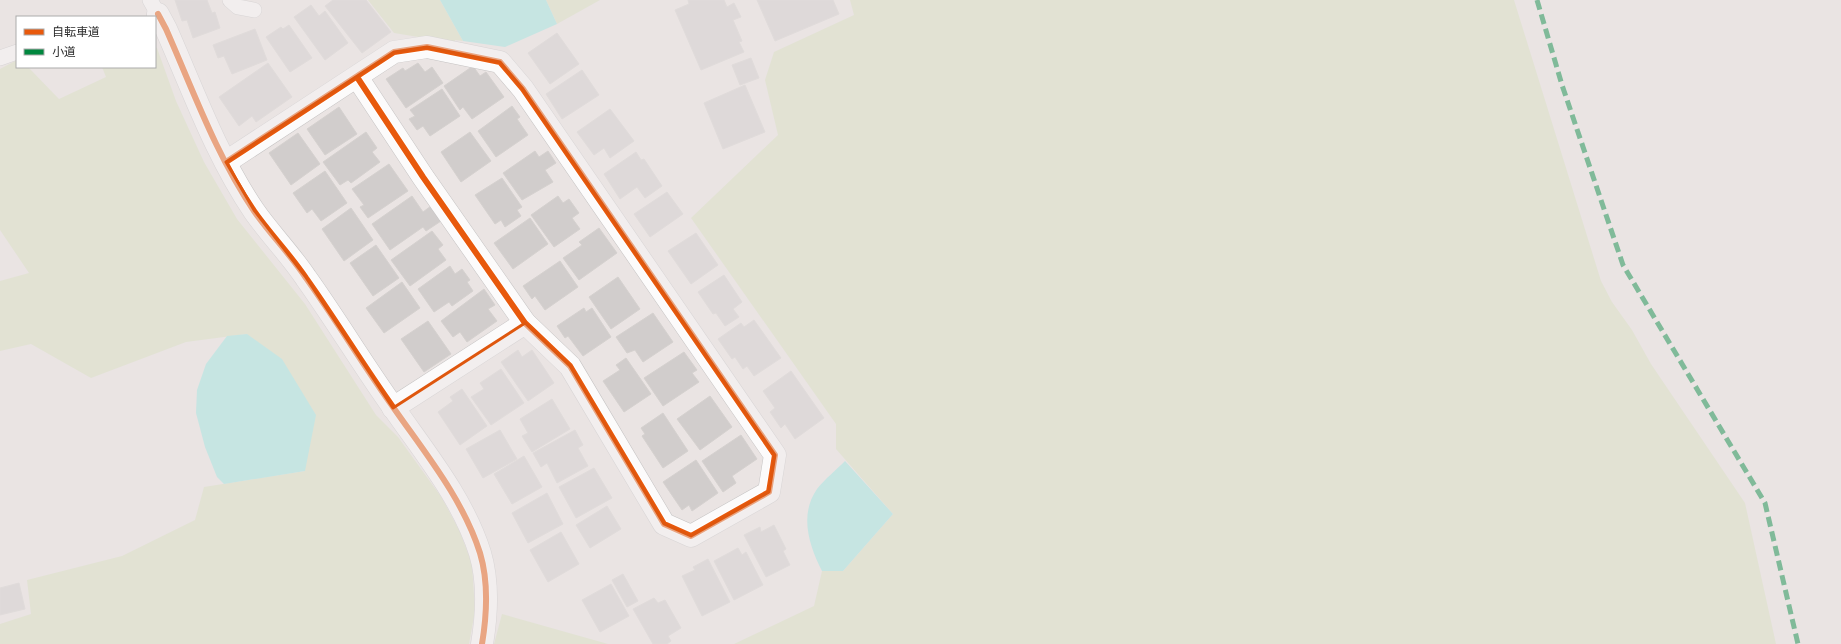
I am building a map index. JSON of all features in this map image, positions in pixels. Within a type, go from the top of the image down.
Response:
[{"type":"street","points":[[154,10],[166,29],[226,162],[254,210],[305,276],[393,408],[435,467],[465,517],[480,553],[487,593],[486,616],[482,644]]},
{"type":"street","points":[[226,162],[394,52],[427,47],[500,62],[523,89],[775,455],[769,492],[691,536],[664,524],[570,366],[525,323],[423,177],[357,77]]},
{"type":"street","points":[[393,408],[525,323]]},
{"type":"lane","points":[[230,0],[238,7],[254,10]]},
{"type":"lane","points":[[0,58],[16,52]]},
{"type":"highlighted area","points":[[427,47],[500,62],[523,89],[775,455],[769,492],[691,536],[664,524],[570,366],[525,323],[393,408],[305,276],[254,210],[226,162],[394,52]]},
{"type":"green space","points":[[368,0],[440,0],[463,41],[455,40],[455,43],[394,33]]},
{"type":"green space","points":[[546,0],[600,0],[557,24]]},
{"type":"green space","points":[[850,0],[1514,0],[1601,281],[1612,302],[1632,330],[1651,364],[1745,503],[1776,644],[734,644],[814,606],[822,571],[843,571],[893,514],[836,449],[836,424],[691,218],[778,135],[765,80],[774,52],[854,15]]},
{"type":"green space","points":[[157,48],[176,101],[204,162],[237,219],[305,304],[376,415],[398,437],[442,498],[460,532],[472,564],[475,611],[469,644],[0,644],[0,624],[31,614],[27,580],[122,556],[195,520],[204,487],[305,471],[247,334],[186,342],[91,378],[31,344],[0,351],[0,281],[29,273],[0,230],[0,69],[16,61],[16,68],[29,68],[59,99],[106,77],[102,68],[156,68]]},
{"type":"green space","points":[[502,614],[608,644],[494,644]]},
{"type":"water","points":[[440,0],[546,0],[557,24],[505,47],[463,41]]},
{"type":"water","points":[[247,334],[282,359],[316,415],[305,471],[224,484],[217,477],[205,447],[196,413],[197,390],[206,364],[227,336]]},
{"type":"water","points":[[845,461],[893,514],[843,571],[822,571],[810,540],[807,520],[808,509],[817,489]]},
{"type":"building","points":[[175,0],[207,0],[212,13],[215,12],[220,28],[193,38],[187,20],[182,21]]},
{"type":"building","points":[[333,0],[366,0],[391,32],[362,53],[325,6]]},
{"type":"building","points":[[688,0],[724,0],[727,7],[734,3],[741,17],[733,20],[742,41],[739,42],[744,52],[701,70],[675,10],[689,4]]},
{"type":"building","points":[[757,0],[833,0],[839,14],[775,41]]},
{"type":"building","points":[[311,5],[319,16],[325,11],[348,43],[325,60],[294,17]]},
{"type":"building","points":[[289,25],[312,58],[290,72],[266,37],[281,27],[283,29]]},
{"type":"building","points":[[255,29],[267,60],[232,74],[224,56],[218,58],[213,45]]},
{"type":"building","points":[[557,33],[579,64],[550,84],[528,53]]},
{"type":"building","points":[[751,58],[759,78],[740,85],[732,65]]},
{"type":"building","points":[[268,63],[292,97],[256,122],[252,116],[239,126],[219,97]]},
{"type":"building","points":[[418,63],[425,72],[432,67],[443,83],[406,108],[386,79],[403,68],[405,71]]},
{"type":"building","points":[[473,66],[480,76],[486,72],[504,97],[472,119],[463,107],[460,110],[444,86]]},
{"type":"building","points":[[582,70],[599,95],[562,119],[546,94]]},
{"type":"building","points":[[745,85],[765,132],[723,149],[704,103]]},
{"type":"building","points":[[442,89],[460,116],[430,136],[423,126],[417,130],[409,119],[415,116],[410,110]]},
{"type":"building","points":[[512,106],[520,117],[517,119],[528,135],[496,157],[478,131]]},
{"type":"building","points":[[339,107],[357,134],[325,155],[307,129]]},
{"type":"building","points":[[610,109],[634,141],[610,158],[604,148],[594,155],[577,132]]},
{"type":"building","points":[[366,132],[377,148],[372,152],[380,162],[351,183],[348,180],[340,185],[323,162]]},
{"type":"building","points":[[470,132],[491,161],[461,182],[441,152]]},
{"type":"building","points":[[298,133],[320,164],[291,185],[269,153]]},
{"type":"building","points":[[535,151],[539,157],[548,151],[556,163],[545,170],[553,182],[522,200],[503,173]]},
{"type":"building","points":[[636,152],[641,160],[644,159],[662,186],[645,198],[637,187],[620,199],[604,174]]},
{"type":"building","points":[[389,164],[408,191],[368,218],[360,207],[364,205],[352,189]]},
{"type":"building","points":[[325,171],[347,203],[321,221],[312,209],[307,213],[293,193]]},
{"type":"building","points":[[502,178],[522,207],[517,210],[521,216],[505,227],[501,220],[495,224],[475,195]]},
{"type":"building","points":[[667,192],[683,214],[650,237],[634,214]]},
{"type":"building","points":[[412,196],[423,212],[431,206],[441,221],[426,231],[423,227],[390,250],[372,224]]},
{"type":"building","points":[[558,196],[563,203],[569,199],[579,213],[572,218],[580,229],[554,247],[531,215]]},
{"type":"building","points":[[351,208],[373,240],[344,261],[322,229]]},
{"type":"building","points":[[530,218],[548,244],[513,269],[494,243]]},
{"type":"building","points":[[599,228],[617,253],[579,280],[563,258],[582,245],[579,242]]},
{"type":"building","points":[[432,231],[443,245],[438,249],[446,260],[410,286],[391,260]]},
{"type":"building","points":[[696,233],[718,265],[691,284],[668,251]]},
{"type":"building","points":[[376,245],[399,278],[373,296],[350,263]]},
{"type":"building","points":[[560,261],[578,287],[545,310],[535,296],[532,299],[523,286]]},
{"type":"building","points":[[450,266],[455,274],[462,269],[470,280],[467,282],[473,291],[452,306],[449,302],[434,312],[418,289]]},
{"type":"building","points":[[724,275],[742,302],[733,309],[739,317],[725,326],[716,313],[713,314],[698,292]]},
{"type":"building","points":[[618,277],[640,309],[611,329],[589,297]]},
{"type":"building","points":[[402,282],[420,308],[384,333],[366,308]]},
{"type":"building","points":[[484,289],[495,305],[488,309],[497,321],[467,342],[460,332],[453,337],[441,321]]},
{"type":"building","points":[[584,308],[586,312],[592,308],[611,337],[583,356],[568,336],[565,338],[557,326]]},
{"type":"building","points":[[653,313],[673,342],[643,362],[635,350],[627,353],[616,337]]},
{"type":"building","points":[[754,320],[781,358],[754,376],[747,366],[743,369],[735,357],[732,359],[718,339],[741,323],[744,327]]},
{"type":"building","points":[[428,321],[451,354],[424,372],[401,339]]},
{"type":"building","points":[[518,350],[522,357],[532,350],[554,383],[528,401],[501,362]]},
{"type":"building","points":[[684,352],[697,370],[692,373],[699,382],[663,406],[644,378]]},
{"type":"building","points":[[626,358],[651,394],[624,412],[603,381],[620,370],[616,365]]},
{"type":"building","points":[[501,369],[524,403],[491,425],[471,397],[484,389],[480,383]]},
{"type":"building","points":[[791,371],[824,418],[795,439],[785,424],[781,428],[770,412],[775,408],[763,391]]},
{"type":"building","points":[[462,389],[487,426],[460,445],[438,412],[453,401],[450,397]]},
{"type":"building","points":[[710,396],[732,427],[700,450],[677,419]]},
{"type":"building","points":[[552,399],[570,429],[532,452],[522,436],[528,433],[520,419]]},
{"type":"building","points":[[663,413],[688,451],[663,468],[642,436],[645,434],[641,428]]},
{"type":"building","points":[[500,430],[517,459],[483,478],[466,449]]},
{"type":"building","points":[[575,430],[583,445],[578,448],[588,466],[557,483],[547,463],[541,467],[533,453]]},
{"type":"building","points":[[741,435],[757,459],[732,476],[736,483],[723,492],[702,461]]},
{"type":"building","points":[[524,456],[542,487],[512,504],[494,474]]},
{"type":"building","points":[[696,460],[718,493],[692,511],[689,505],[682,510],[663,482]]},
{"type":"building","points":[[594,468],[612,498],[576,518],[559,487]]},
{"type":"building","points":[[547,493],[563,524],[528,543],[512,513]]},
{"type":"building","points":[[607,506],[621,529],[590,548],[576,525]]},
{"type":"building","points":[[774,525],[786,549],[783,551],[790,565],[766,577],[744,535],[760,527],[761,532]]},
{"type":"building","points":[[561,532],[579,564],[548,582],[530,550]]},
{"type":"building","points":[[738,548],[742,555],[746,552],[763,585],[734,600],[714,561]]},
{"type":"building","points":[[708,559],[730,602],[702,616],[682,576],[695,570],[693,567]]},
{"type":"building","points":[[623,574],[638,601],[627,607],[612,580]]},
{"type":"building","points":[[19,583],[25,609],[0,615],[0,588]]},
{"type":"building","points":[[611,584],[629,616],[600,632],[582,600]]},
{"type":"building","points":[[654,598],[658,603],[665,600],[681,628],[668,636],[671,641],[667,644],[653,644],[633,609]]},
{"type":"marked path","points":[[1537,0],[1562,85],[1623,265],[1765,503],[1798,644]]},
{"type":"cycle path","points":[[158,14],[217,145],[240,190],[254,211],[317,294],[430,459],[464,514],[480,553],[485,576],[486,610],[482,644]]},
{"type":"cycle path","points":[[226,162],[394,52],[427,47],[500,62],[523,89],[775,455],[769,492],[691,536],[664,524],[570,366],[525,323],[423,177],[357,77]]}]
